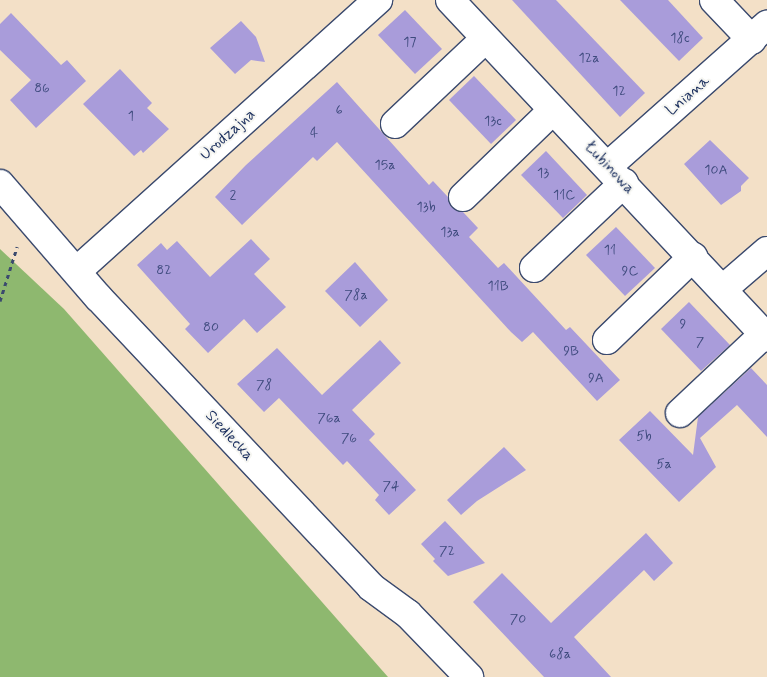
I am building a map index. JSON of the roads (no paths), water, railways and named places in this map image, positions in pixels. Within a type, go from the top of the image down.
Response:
[{"type":"street","name":"Urodzajna","points":[[78,270],[378,0]]},
{"type":"street","name":"Łubinowa","points":[[450,0],[765,335]]},
{"type":"street","points":[[714,0],[759,32]]},
{"type":"street","name":"Lniana","points":[[534,268],[616,175],[759,32]]},
{"type":"street","points":[[395,124],[485,39]]},
{"type":"street","points":[[463,197],[553,110]]},
{"type":"street","name":"Siedlecka","points":[[2,187],[28,213],[78,270],[98,297],[371,587],[408,614],[469,677]]},
{"type":"street","points":[[723,289],[767,250]]},
{"type":"street","points":[[607,340],[692,257]]},
{"type":"street","points":[[680,413],[765,335]]}]
